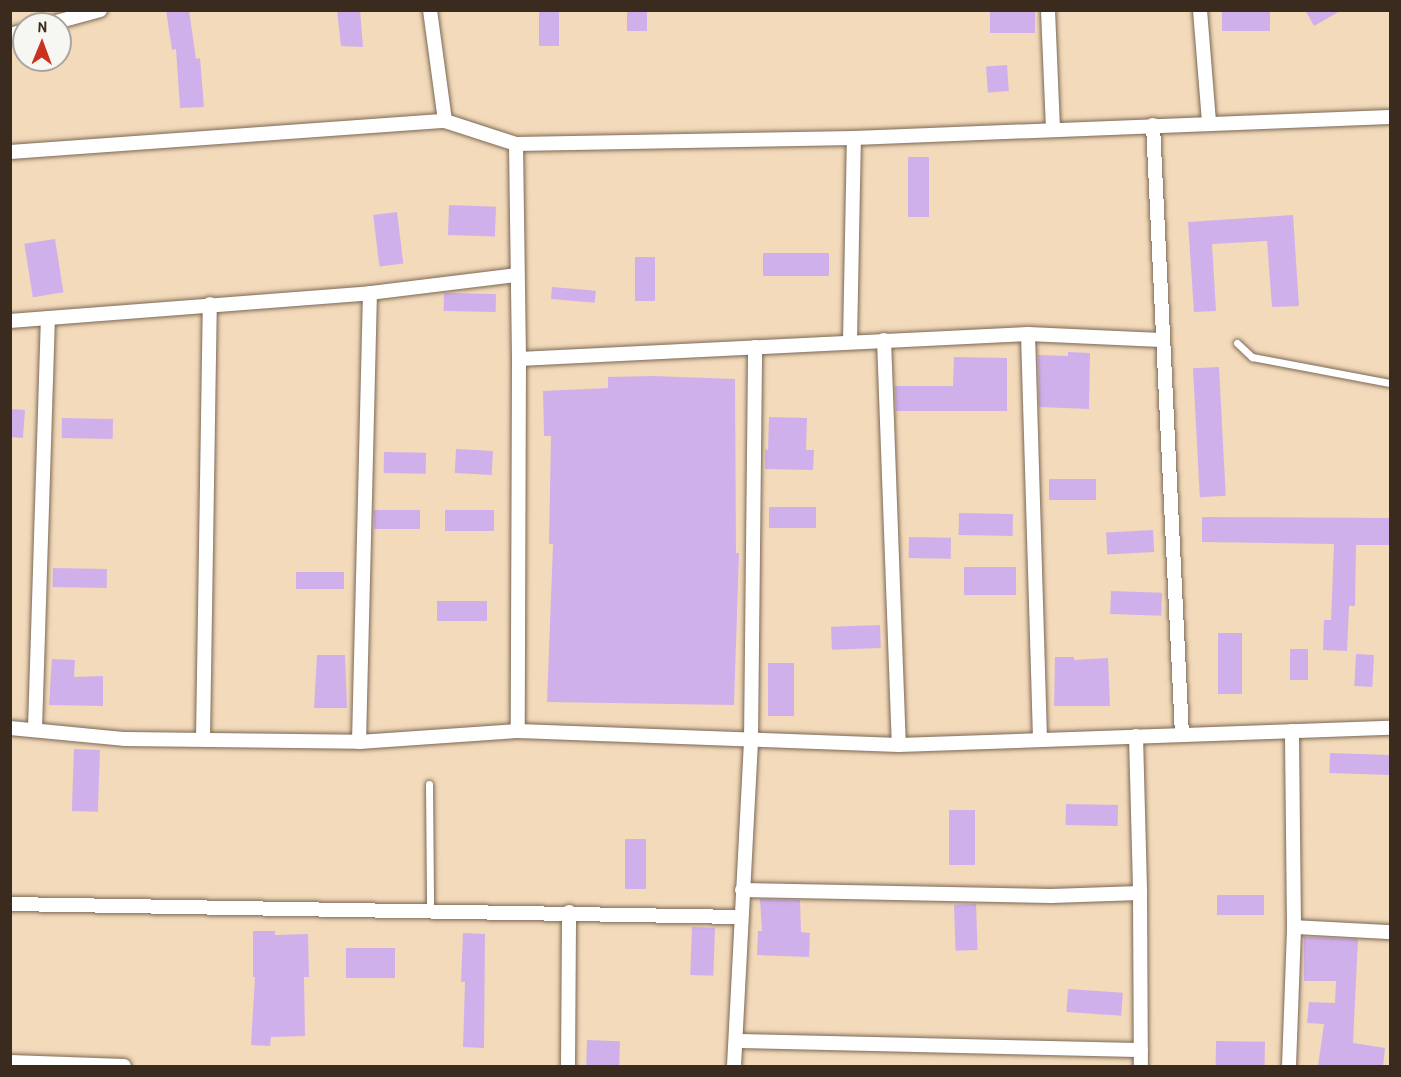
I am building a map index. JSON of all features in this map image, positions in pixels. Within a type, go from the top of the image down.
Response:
[{"type":"street","points":[[72,18],[100,10]]},
{"type":"street","points":[[430,10],[445,121]]},
{"type":"street","points":[[1048,10],[1053,130]]},
{"type":"street","points":[[1200,10],[1209,123]]},
{"type":"street","points":[[10,152],[445,121],[516,144],[854,138],[1390,117]]},
{"type":"street","points":[[1154,125],[1161,340],[1182,735]]},
{"type":"street","points":[[850,342],[854,138]]},
{"type":"street","points":[[516,144],[519,358],[518,731]]},
{"type":"street","points":[[10,321],[210,304],[370,294],[517,275]]},
{"type":"street","points":[[359,742],[370,294]]},
{"type":"street","points":[[203,738],[210,304]]},
{"type":"street","points":[[35,729],[48,318]]},
{"type":"street","points":[[519,358],[1028,334],[1161,340]]},
{"type":"street","points":[[1028,334],[1040,740]]},
{"type":"street","points":[[884,340],[899,745]]},
{"type":"street","points":[[734,1066],[751,741],[755,347]]},
{"type":"street","points":[[10,728],[124,739],[203,738],[359,742],[518,731],[899,745],[1390,728]]},
{"type":"street","points":[[1289,1066],[1294,927],[1292,731]]},
{"type":"street","points":[[1136,736],[1141,1066]]},
{"type":"street","points":[[742,890],[1051,896],[1140,893]]},
{"type":"street","points":[[10,904],[569,912],[740,917]]},
{"type":"street","points":[[568,1066],[569,912]]},
{"type":"street","points":[[1294,927],[1390,932]]},
{"type":"street","points":[[736,1041],[1141,1050]]},
{"type":"street","points":[[10,1062],[124,1066]]},
{"type":"lane","points":[[1237,343],[1252,357],[1390,383]]},
{"type":"lane","points":[[429,784],[430,910]]},
{"type":"building","points":[[166,10],[189,10],[196,59],[200,58],[204,107],[180,108],[176,49],[172,50]]},
{"type":"building","points":[[337,10],[360,10],[363,47],[341,46]]},
{"type":"building","points":[[539,10],[559,10],[559,46],[539,46]]},
{"type":"building","points":[[627,10],[647,10],[647,31],[627,31]]},
{"type":"building","points":[[990,10],[1035,10],[1035,33],[990,33]]},
{"type":"building","points":[[1222,10],[1270,10],[1270,31],[1222,31]]},
{"type":"building","points":[[1305,10],[1342,10],[1314,26]]},
{"type":"building","points":[[1007,65],[1009,91],[988,92],[986,66]]},
{"type":"building","points":[[908,157],[929,157],[929,217],[908,217]]},
{"type":"building","points":[[449,205],[496,207],[495,237],[448,235]]},
{"type":"building","points":[[397,212],[403,264],[380,267],[373,215]]},
{"type":"building","points":[[1293,215],[1299,306],[1272,307],[1267,241],[1212,244],[1216,311],[1194,312],[1188,222]]},
{"type":"building","points":[[55,239],[63,292],[33,297],[24,244]]},
{"type":"building","points":[[763,253],[829,253],[829,276],[763,276]]},
{"type":"building","points":[[635,257],[655,257],[655,301],[635,301]]},
{"type":"building","points":[[552,287],[596,291],[595,303],[551,299]]},
{"type":"building","points":[[444,293],[496,294],[496,312],[444,311]]},
{"type":"building","points":[[1068,352],[1090,353],[1089,409],[1039,407],[1038,355],[1068,356]]},
{"type":"building","points":[[954,357],[1007,358],[1007,411],[896,411],[895,386],[953,386]]},
{"type":"building","points":[[1219,367],[1226,496],[1200,497],[1193,368]]},
{"type":"building","points":[[608,377],[735,379],[736,553],[739,553],[734,705],[547,702],[553,544],[549,544],[551,436],[544,436],[543,391],[608,388]]},
{"type":"building","points":[[10,409],[25,410],[23,438],[10,437]]},
{"type":"building","points":[[769,417],[807,418],[806,450],[814,450],[813,470],[765,469]]},
{"type":"building","points":[[62,418],[113,419],[113,439],[62,438]]},
{"type":"building","points":[[456,449],[493,451],[492,475],[455,473]]},
{"type":"building","points":[[384,452],[426,453],[426,474],[384,473]]},
{"type":"building","points":[[1049,479],[1096,479],[1096,500],[1049,500]]},
{"type":"building","points":[[769,507],[816,507],[816,528],[769,528]]},
{"type":"building","points":[[374,510],[420,510],[420,529],[374,529]]},
{"type":"building","points":[[445,510],[494,510],[494,531],[445,531]]},
{"type":"building","points":[[959,513],[1013,514],[1013,536],[959,535]]},
{"type":"building","points":[[1202,517],[1390,518],[1390,545],[1356,545],[1355,606],[1349,606],[1347,651],[1323,650],[1324,620],[1331,620],[1334,544],[1202,542]]},
{"type":"building","points":[[1153,530],[1154,552],[1107,554],[1106,532]]},
{"type":"building","points":[[909,537],[951,538],[951,559],[909,558]]},
{"type":"building","points":[[964,567],[1016,567],[1016,595],[964,595]]},
{"type":"building","points":[[53,568],[107,569],[107,588],[53,587]]},
{"type":"building","points":[[296,572],[344,572],[344,589],[296,589]]},
{"type":"building","points":[[1111,591],[1162,593],[1161,616],[1110,614]]},
{"type":"building","points":[[437,601],[487,601],[487,621],[437,621]]},
{"type":"building","points":[[880,625],[881,648],[832,650],[831,627]]},
{"type":"building","points":[[1218,633],[1242,633],[1242,694],[1218,694]]},
{"type":"building","points":[[1290,649],[1308,649],[1308,680],[1290,680]]},
{"type":"building","points":[[1356,654],[1374,655],[1372,687],[1354,686]]},
{"type":"building","points":[[317,655],[345,655],[347,708],[314,708]]},
{"type":"building","points":[[1055,657],[1074,657],[1074,660],[1108,658],[1110,706],[1054,706]]},
{"type":"building","points":[[52,659],[75,660],[74,677],[103,676],[103,706],[49,705]]},
{"type":"building","points":[[768,663],[794,663],[794,716],[768,716]]},
{"type":"building","points":[[74,749],[100,750],[98,812],[72,811]]},
{"type":"building","points":[[1330,753],[1390,755],[1389,775],[1329,773]]},
{"type":"building","points":[[1066,804],[1118,805],[1118,826],[1066,825]]},
{"type":"building","points":[[949,810],[975,810],[975,865],[949,865]]},
{"type":"building","points":[[625,839],[646,839],[646,889],[625,889]]},
{"type":"building","points":[[1217,895],[1264,895],[1264,915],[1217,915]]},
{"type":"building","points":[[760,899],[800,900],[801,932],[810,933],[809,957],[757,955],[758,931],[762,931]]},
{"type":"building","points":[[976,904],[978,950],[956,951],[954,905]]},
{"type":"building","points":[[692,927],[715,928],[713,976],[690,975]]},
{"type":"building","points":[[253,931],[275,931],[275,935],[308,934],[309,977],[304,977],[305,1036],[271,1037],[270,1046],[251,1045],[255,977],[253,977]]},
{"type":"building","points":[[463,933],[485,934],[484,1048],[463,1047],[465,982],[461,982]]},
{"type":"building","points":[[1304,937],[1358,939],[1353,1043],[1385,1048],[1383,1066],[1318,1066],[1324,1024],[1307,1023],[1309,1002],[1335,1003],[1336,981],[1304,981]]},
{"type":"building","points":[[346,948],[395,948],[395,978],[346,978]]},
{"type":"building","points":[[1068,989],[1123,993],[1121,1016],[1066,1012]]},
{"type":"building","points":[[587,1040],[620,1041],[619,1066],[586,1066]]},
{"type":"building","points":[[1216,1041],[1265,1042],[1265,1066],[1216,1066]]}]
